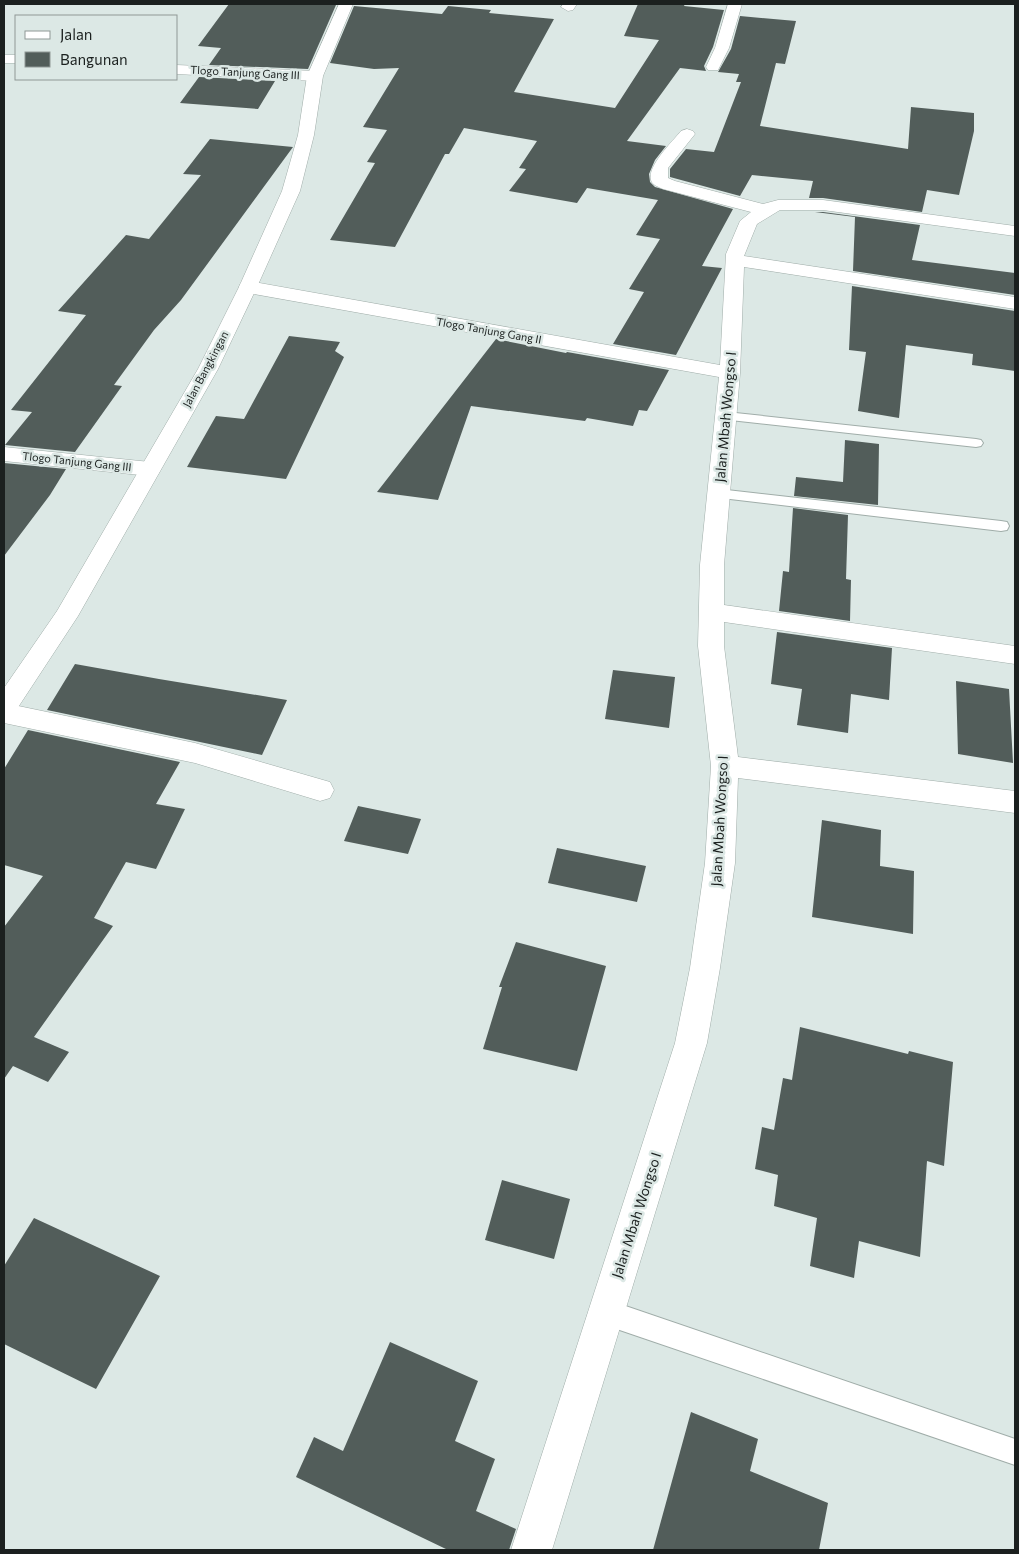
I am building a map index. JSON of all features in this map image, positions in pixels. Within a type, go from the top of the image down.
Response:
[{"type":"street","name":"Jalan Bangkingan","points":[[4,708],[66,616],[208,369],[248,287],[291,191],[306,135],[314,76],[346,4]]},
{"type":"street","points":[[714,67],[722,48],[735,4]]},
{"type":"street","name":"Tlogo Tanjung Gang III","points":[[178,68],[314,76]]},
{"type":"street","points":[[687,134],[660,168],[659,180],[668,185],[764,210],[778,205],[823,205],[1015,230]]},
{"type":"street","name":"Jalan Mbah Wongso I","points":[[531,1550],[691,1043],[705,968],[720,863],[725,766],[711,646],[712,565],[730,373],[735,254],[749,221],[764,210]]},
{"type":"street","points":[[735,260],[1015,303]]},
{"type":"street","name":"Tlogo Tanjung Gang II","points":[[248,287],[730,373]]},
{"type":"street","name":"Tlogo Tanjung Gang III","points":[[4,454],[150,469]]},
{"type":"street","points":[[712,612],[1015,655]]},
{"type":"street","points":[[4,713],[195,753],[320,790]]},
{"type":"street","points":[[725,766],[1015,802]]},
{"type":"lane","points":[[726,416],[976,444]]},
{"type":"lane","points":[[718,494],[1001,526]]},
{"type":"lane","points":[[605,1312],[1015,1452]]},
{"type":"building","points":[[229,4],[336,5],[308,69],[209,65],[221,48],[198,46]]},
{"type":"building","points":[[638,4],[685,4],[684,6],[724,10],[713,47],[704,66],[706,71],[680,68],[627,141],[666,146],[655,160],[649,174],[650,182],[655,187],[733,209],[702,266],[722,268],[676,355],[613,344],[644,292],[629,289],[660,239],[636,235],[658,200],[587,188],[577,203],[509,191],[526,169],[519,168],[537,141],[464,128],[449,154],[445,154],[395,247],[330,240],[375,163],[367,162],[387,130],[363,127],[399,68],[374,69],[330,63],[354,6],[442,14],[448,6],[491,10],[489,13],[554,19],[514,92],[615,108],[659,40],[624,36]]},
{"type":"building","points":[[740,16],[796,21],[785,64],[776,63],[760,126],[908,149],[911,107],[974,113],[974,131],[959,195],[927,190],[922,212],[823,198],[809,198],[813,181],[752,175],[740,196],[670,177],[670,169],[686,149],[714,152],[741,82],[736,82],[739,74],[718,72],[731,49]]},
{"type":"building","points":[[199,77],[275,81],[258,109],[180,103]]},
{"type":"building","points":[[210,139],[293,147],[181,300],[154,330],[114,385],[122,386],[75,452],[5,445],[32,412],[11,410],[86,315],[58,311],[126,235],[149,239],[201,175],[183,174]]},
{"type":"building","points":[[815,212],[920,225],[912,260],[1015,273],[1015,295],[853,271],[855,217]]},
{"type":"building","points":[[852,286],[1015,311],[1015,371],[972,365],[973,354],[906,345],[899,418],[858,411],[866,352],[849,350]]},
{"type":"building","points":[[289,336],[340,342],[335,351],[344,357],[286,479],[187,467],[216,416],[244,419]]},
{"type":"building","points":[[496,339],[669,370],[647,411],[639,410],[633,426],[587,418],[585,421],[471,406],[438,500],[377,492]]},
{"type":"building","points":[[845,440],[879,444],[878,505],[794,496],[796,477],[843,482]]},
{"type":"building","points":[[4,463],[66,469],[50,495],[4,556]]},
{"type":"building","points":[[793,508],[848,515],[846,579],[851,580],[850,621],[779,611],[783,571],[789,572]]},
{"type":"building","points":[[777,632],[892,648],[889,700],[851,694],[848,733],[797,725],[802,689],[771,684]]},
{"type":"building","points":[[75,664],[287,700],[262,755],[47,710]]},
{"type":"building","points":[[613,670],[675,677],[669,728],[605,719]]},
{"type":"building","points":[[956,681],[1009,689],[1013,763],[958,754]]},
{"type":"building","points":[[28,730],[180,762],[156,804],[185,809],[156,869],[126,862],[94,918],[113,926],[34,1037],[69,1052],[48,1082],[13,1066],[4,1079],[4,927],[43,876],[4,865],[4,769]]},
{"type":"building","points":[[358,806],[421,819],[408,854],[344,841]]},
{"type":"building","points":[[822,820],[881,830],[880,866],[914,871],[913,934],[812,917]]},
{"type":"building","points":[[557,848],[646,866],[637,902],[548,883]]},
{"type":"building","points":[[516,942],[606,966],[577,1071],[483,1049],[502,987],[499,987]]},
{"type":"building","points":[[800,1027],[908,1054],[909,1051],[953,1062],[944,1166],[927,1161],[920,1257],[859,1241],[854,1278],[810,1266],[817,1218],[774,1206],[778,1175],[755,1169],[762,1127],[774,1130],[783,1078],[792,1080]]},
{"type":"building","points":[[502,1180],[570,1199],[554,1259],[485,1240]]},
{"type":"building","points":[[34,1218],[160,1276],[96,1389],[4,1344],[4,1266]]},
{"type":"building","points":[[390,1342],[478,1381],[455,1441],[495,1459],[476,1511],[516,1529],[509,1550],[448,1550],[296,1477],[314,1437],[343,1451]]},
{"type":"building","points":[[691,1412],[758,1439],[750,1471],[828,1503],[819,1550],[653,1550]]}]
